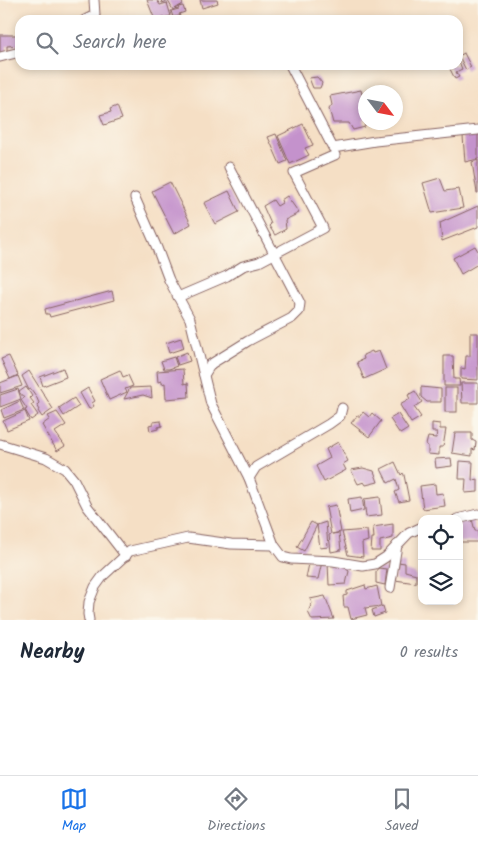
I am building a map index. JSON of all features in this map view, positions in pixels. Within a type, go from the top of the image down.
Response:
[{"type":"street","points":[[94,0],[96,15]]},
{"type":"street","points":[[0,57],[15,53]]},
{"type":"street","points":[[293,70],[333,148],[375,141],[478,130]]},
{"type":"street","points":[[178,297],[227,276],[243,266],[259,262],[323,228],[294,174],[335,155]]},
{"type":"street","points":[[204,375],[211,364],[248,341],[292,318],[298,311],[300,303],[229,167]]},
{"type":"street","points":[[134,198],[157,248],[169,280],[190,319],[211,404],[249,478],[274,545],[283,557],[333,561],[363,566],[375,564],[409,533],[418,529]]},
{"type":"street","points":[[249,478],[256,467],[340,416],[342,408]]},
{"type":"street","points":[[0,444],[46,458],[65,469],[74,480],[87,506],[126,556]]},
{"type":"street","points":[[463,518],[478,514]]},
{"type":"street","points":[[89,620],[89,602],[95,587],[103,576],[130,551],[188,538],[231,544],[274,545]]},
{"type":"street","points":[[390,588],[397,545]]},
{"type":"building","points":[[147,0],[157,0],[160,5],[167,3],[171,15],[153,15]]},
{"type":"building","points":[[161,0],[180,0],[183,4],[173,10],[168,1],[162,3]]},
{"type":"building","points":[[200,0],[217,0],[218,3],[202,8]]},
{"type":"building","points":[[183,6],[185,12],[180,15],[172,15],[171,11],[179,9],[178,7]]},
{"type":"building","points":[[0,35],[15,35],[15,45],[7,46],[7,52],[0,53]]},
{"type":"building","points":[[463,54],[471,67],[466,70],[463,64]]},
{"type":"building","points":[[450,70],[460,70],[456,72],[459,77],[455,79]]},
{"type":"building","points":[[317,77],[322,83],[320,88],[313,88],[309,78]]},
{"type":"building","points":[[358,91],[358,129],[353,130],[349,123],[333,123],[329,109],[332,105],[330,96]]},
{"type":"building","points":[[117,106],[122,119],[104,125],[100,115],[111,112],[110,109]]},
{"type":"building","points":[[303,124],[313,145],[305,148],[309,155],[290,164],[278,136]]},
{"type":"building","points":[[276,134],[287,161],[280,164],[268,137]]},
{"type":"building","points":[[478,134],[478,159],[465,162],[463,136]]},
{"type":"building","points":[[478,160],[478,193],[477,193],[472,162]]},
{"type":"building","points":[[440,178],[445,191],[459,189],[463,208],[432,213],[423,183]]},
{"type":"building","points":[[170,182],[191,224],[174,234],[152,191]]},
{"type":"building","points":[[229,191],[239,212],[215,224],[204,203]]},
{"type":"building","points":[[287,196],[299,213],[285,220],[286,229],[275,235],[269,226],[271,224],[263,206],[273,200],[277,206]]},
{"type":"building","points":[[478,206],[478,227],[442,241],[440,223]]},
{"type":"building","points":[[475,246],[478,251],[478,264],[461,274],[453,258]]},
{"type":"building","points":[[112,291],[114,300],[50,317],[49,314],[46,314],[45,309]]},
{"type":"building","points":[[470,333],[478,333],[478,380],[461,379],[461,368],[465,369],[466,356],[470,356]]},
{"type":"building","points":[[181,338],[184,348],[169,353],[166,343]]},
{"type":"building","points":[[372,351],[373,353],[379,351],[386,369],[364,379],[357,362],[364,359],[363,355]]},
{"type":"building","points":[[187,352],[190,361],[178,365],[175,357]]},
{"type":"building","points":[[9,356],[18,375],[10,379],[1,359]]},
{"type":"building","points":[[444,356],[453,356],[454,379],[459,379],[460,386],[444,386]]},
{"type":"building","points":[[174,357],[177,366],[164,369],[161,361]]},
{"type":"building","points":[[63,368],[66,377],[43,386],[40,377]]},
{"type":"building","points":[[183,369],[184,384],[188,383],[189,397],[166,399],[165,383],[162,384],[162,381],[158,382],[157,371]]},
{"type":"building","points":[[120,370],[123,377],[128,375],[133,386],[125,389],[127,392],[109,400],[100,379]]},
{"type":"building","points":[[29,371],[53,409],[42,417],[38,411],[40,410],[37,405],[39,403],[36,396],[31,389],[29,390],[22,376]]},
{"type":"building","points":[[18,376],[22,386],[0,393],[0,383]]},
{"type":"building","points":[[461,383],[478,383],[478,403],[462,403]]},
{"type":"building","points":[[26,387],[34,403],[31,405],[38,415],[31,420],[21,400],[24,398],[19,392]]},
{"type":"building","points":[[151,387],[152,398],[143,395],[124,399],[130,388]]},
{"type":"building","points":[[421,387],[441,389],[441,402],[427,402],[421,397]]},
{"type":"building","points":[[88,388],[95,401],[92,403],[94,406],[89,409],[80,393]]},
{"type":"building","points":[[445,388],[457,388],[457,412],[445,412]]},
{"type":"building","points":[[18,389],[21,399],[0,407],[0,395]]},
{"type":"building","points":[[415,391],[422,402],[414,407],[421,417],[411,423],[400,405],[410,399],[408,395]]},
{"type":"building","points":[[74,398],[79,406],[64,416],[59,408]]},
{"type":"building","points":[[20,401],[24,410],[4,418],[1,410]]},
{"type":"building","points":[[25,411],[29,421],[7,430],[3,421]]},
{"type":"building","points":[[57,412],[66,425],[55,432],[65,446],[57,451],[42,425],[50,419],[48,416]]},
{"type":"building","points":[[363,412],[369,417],[372,413],[381,421],[369,437],[351,423]]},
{"type":"building","points":[[398,414],[408,429],[400,434],[390,419]]},
{"type":"building","points":[[161,421],[162,426],[150,431],[149,425],[153,424],[153,422]]},
{"type":"building","points":[[432,423],[440,424],[440,429],[446,429],[443,447],[439,447],[439,455],[428,454],[428,446],[426,445],[428,437],[436,438],[437,432],[432,432]]},
{"type":"building","points":[[455,433],[472,433],[472,440],[476,442],[475,450],[472,449],[472,456],[452,453]]},
{"type":"building","points":[[338,442],[348,461],[343,464],[346,470],[324,482],[316,466],[330,458],[326,449]]},
{"type":"building","points":[[451,458],[452,466],[436,468],[435,459]]},
{"type":"building","points":[[460,461],[473,462],[472,480],[478,479],[478,492],[465,493],[466,479],[459,479]]},
{"type":"building","points":[[395,462],[401,475],[403,473],[404,475],[409,500],[399,502],[395,492],[399,490],[396,479],[388,483],[381,469]]},
{"type":"building","points":[[363,468],[374,471],[378,482],[366,485],[364,482],[358,484],[351,470]]},
{"type":"building","points":[[435,484],[436,494],[443,493],[445,506],[423,509],[420,486]]},
{"type":"building","points":[[362,497],[364,510],[350,513],[348,499]]},
{"type":"building","points":[[380,497],[382,515],[366,517],[364,499]]},
{"type":"building","points":[[336,505],[341,532],[332,534],[339,533],[341,550],[331,552],[329,535],[331,534],[326,507]]},
{"type":"building","points":[[472,519],[475,531],[478,531],[478,542],[463,542],[463,522]]},
{"type":"building","points":[[311,522],[317,525],[304,551],[297,547]]},
{"type":"building","points":[[326,522],[328,547],[320,548],[317,525]]},
{"type":"building","points":[[393,524],[393,538],[380,541],[380,551],[371,551],[372,538],[374,538],[373,527]]},
{"type":"building","points":[[367,530],[368,541],[362,543],[363,557],[348,555],[342,532]]},
{"type":"building","points":[[310,559],[322,562],[318,579],[306,578]]},
{"type":"building","points":[[398,562],[405,563],[405,571],[416,574],[416,583],[395,580]]},
{"type":"building","points":[[328,563],[346,564],[346,569],[349,571],[346,584],[329,585]]},
{"type":"building","points":[[378,568],[387,569],[385,585],[376,583]]},
{"type":"building","points":[[365,585],[366,589],[377,586],[381,606],[365,608],[367,615],[351,619],[348,607],[344,607],[343,596],[347,595],[347,591]]},
{"type":"building","points":[[325,596],[334,619],[312,620],[308,612],[312,603],[310,599]]},
{"type":"building","points":[[383,606],[385,613],[374,617],[372,610]]}]
